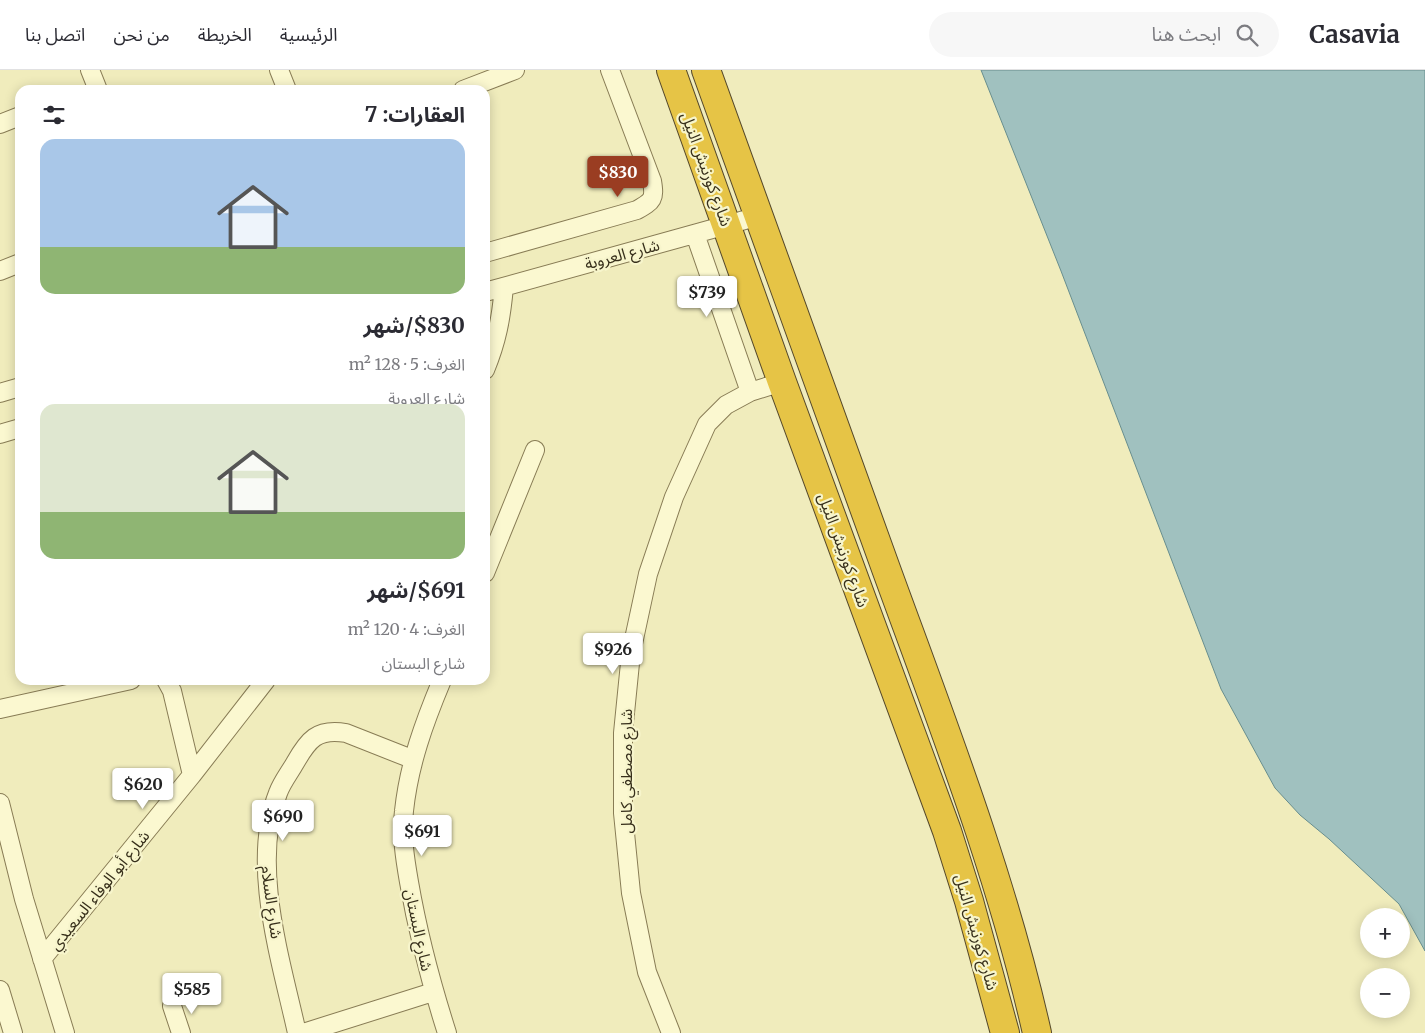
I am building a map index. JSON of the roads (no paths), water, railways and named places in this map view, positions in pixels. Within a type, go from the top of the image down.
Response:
[{"type":"highway","name":"شارع كورنيش النيل","points":[[671,70],[782,382],[947,831],[1005,1033]]},
{"type":"highway","name":"شارع كورنيش النيل","points":[[706,70],[961,773],[988,853],[1037,1033]]},
{"type":"street","points":[[90,70],[93,85]]},
{"type":"street","points":[[279,70],[285,85]]},
{"type":"street","points":[[476,85],[515,70]]},
{"type":"street","points":[[490,252],[637,210],[649,203],[654,195],[652,181],[610,70]]},
{"type":"street","points":[[0,124],[15,118]]},
{"type":"street","name":"شارع العروبة","points":[[490,291],[759,216]]},
{"type":"street","points":[[694,234],[750,392]]},
{"type":"street","points":[[0,271],[15,266]]},
{"type":"street","points":[[490,355],[502,316],[504,287]]},
{"type":"street","name":"شارع مصطفي كامل","points":[[671,1033],[648,972],[631,893],[623,813],[623,733],[631,652],[648,574],[674,497],[706,424],[726,405],[750,392],[782,382]]},
{"type":"street","points":[[0,393],[15,388]]},
{"type":"street","points":[[0,434],[15,430]]},
{"type":"street","points":[[490,561],[535,450]]},
{"type":"street","points":[[0,709],[108,685]]},
{"type":"street","points":[[169,685],[192,775]]},
{"type":"street","name":"شارع أبو الوفاء السعيدي","points":[[42,959],[192,775],[262,685]]},
{"type":"street","name":"شارع البستان","points":[[440,685],[412,760],[404,812],[405,855],[420,936],[433,992],[447,1033]]},
{"type":"street","name":"شارع السلام","points":[[296,1033],[272,920],[266,867],[267,839],[271,814],[279,791],[306,743],[324,732],[346,733],[412,760]]},
{"type":"street","points":[[0,803],[24,899],[64,1033]]},
{"type":"street","points":[[0,990],[13,1033]]},
{"type":"street","points":[[303,1033],[433,992]]},
{"type":"street","points":[[172,1006],[181,1033]]},
{"type":"water","points":[[981,70],[1425,70],[1425,951],[1410,924],[1410,908],[1401,908],[1329,839],[1300,815],[1275,788],[1221,689],[1061,271]]}]
